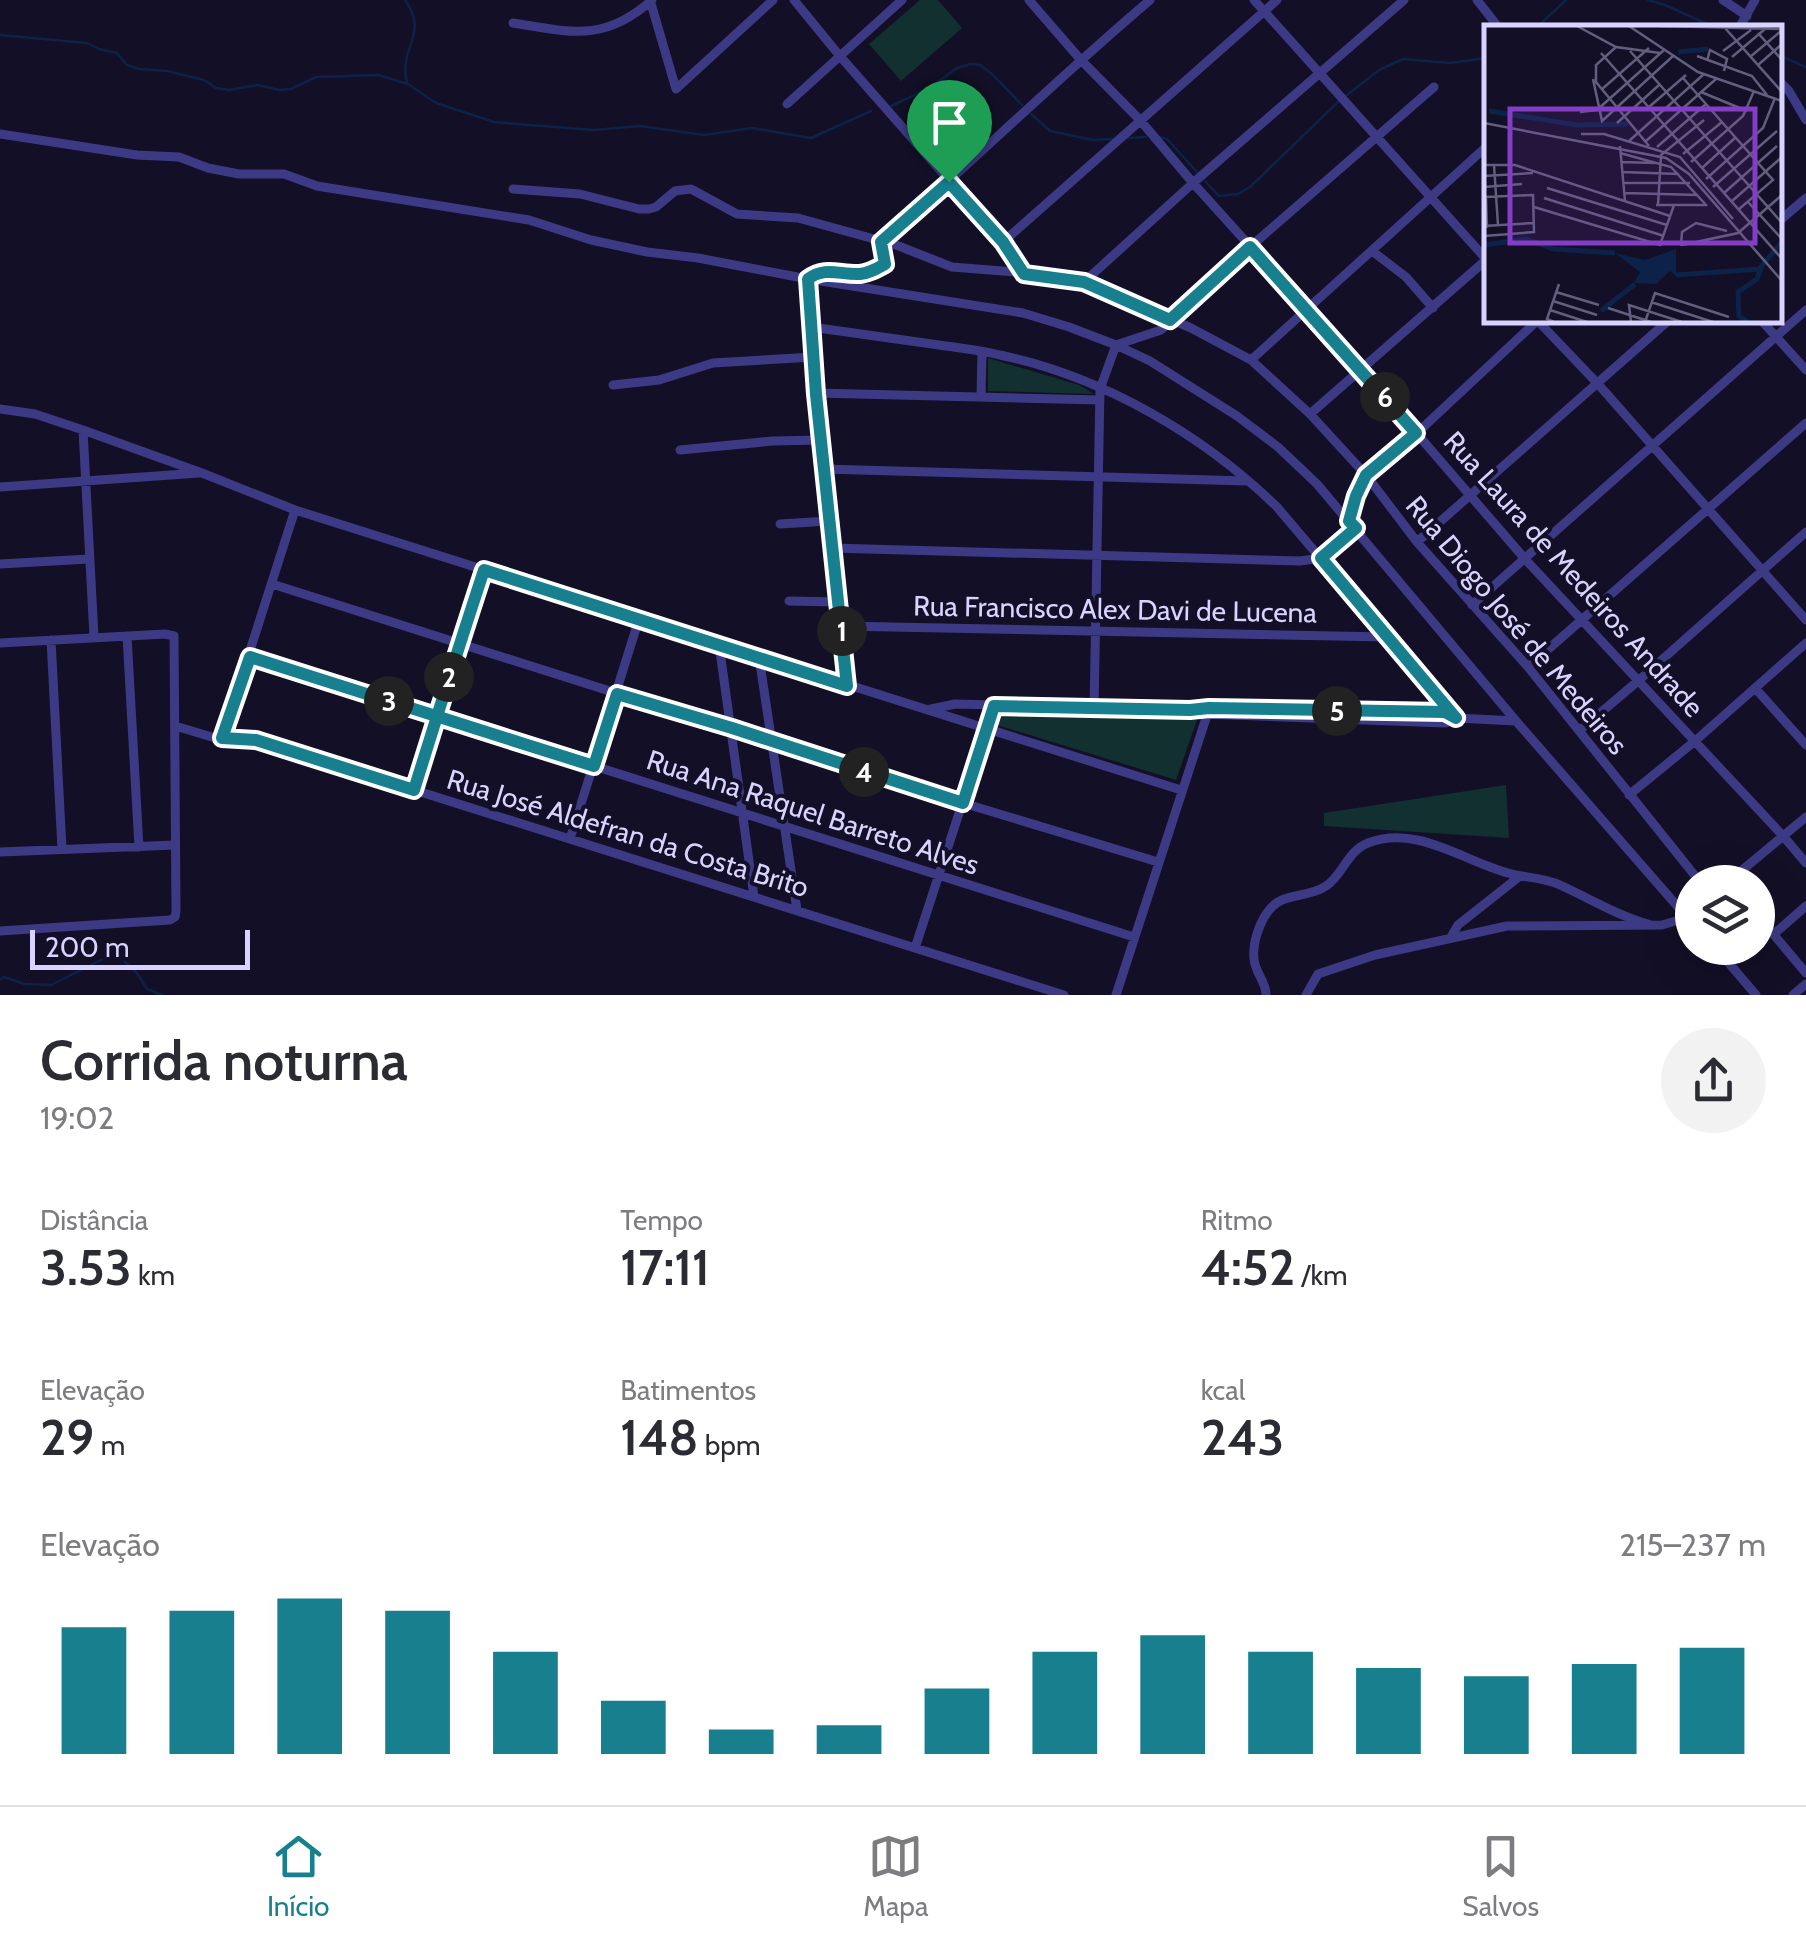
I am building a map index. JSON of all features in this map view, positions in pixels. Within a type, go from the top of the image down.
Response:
[{"type":"street","points":[[512,23],[574,33],[594,32],[628,18],[651,1],[676,89],[773,0]]},
{"type":"street","points":[[794,0],[1003,242],[1024,274]]},
{"type":"street","points":[[787,104],[902,0]]},
{"type":"street","name":"Rua Laura de Medeiros Andrade","points":[[1030,0],[1525,558],[1806,864]]},
{"type":"street","points":[[808,279],[826,270],[868,273],[885,264],[881,242],[1150,0]]},
{"type":"street","points":[[1254,0],[1484,258]]},
{"type":"street","points":[[1003,242],[1276,0]]},
{"type":"street","points":[[1084,282],[1404,0]]},
{"type":"street","points":[[1477,0],[1488,5]]},
{"type":"street","points":[[1723,0],[1747,16]]},
{"type":"street","points":[[1741,25],[1756,0]]},
{"type":"street","points":[[1781,83],[1806,120]]},
{"type":"street","points":[[1116,345],[1161,330],[1434,87]]},
{"type":"street","points":[[0,134],[179,158],[239,174],[284,174],[317,186],[505,216],[647,252],[1023,314],[1116,345],[1188,383],[1264,437],[1318,484],[1675,903]]},
{"type":"street","points":[[1251,360],[1484,149]]},
{"type":"street","name":"Rua Diogo José de Medeiros","points":[[513,189],[580,194],[649,210],[674,191],[686,188],[737,214],[786,216],[952,266],[1084,282],[1251,360],[1310,414],[1366,475],[1417,542],[1528,667],[1686,865]]},
{"type":"street","points":[[1781,219],[1806,198]]},
{"type":"street","points":[[1372,250],[1406,277],[1433,308]]},
{"type":"street","points":[[1310,414],[1484,262]]},
{"type":"street","points":[[808,279],[816,394],[847,686]]},
{"type":"street","points":[[1472,605],[1806,310]]},
{"type":"street","points":[[832,548],[1300,561],[1321,558],[1352,525],[1356,496],[1366,475],[1536,322]]},
{"type":"street","points":[[1540,322],[1806,620]]},
{"type":"street","points":[[1417,542],[1667,322]]},
{"type":"street","points":[[1763,322],[1806,370]]},
{"type":"street","points":[[811,326],[1031,363],[1100,394],[1138,406],[1186,434],[1250,480],[1301,532],[1456,718]]},
{"type":"street","points":[[1094,709],[1100,394],[1116,345]]},
{"type":"street","points":[[981,396],[982,352]]},
{"type":"street","points":[[612,384],[658,380],[713,363],[813,357]]},
{"type":"street","points":[[816,394],[1100,394]]},
{"type":"street","points":[[0,409],[34,414],[295,510],[1181,790]]},
{"type":"street","points":[[1528,667],[1806,423]]},
{"type":"street","points":[[83,430],[94,638]]},
{"type":"street","points":[[680,450],[822,440]]},
{"type":"street","points":[[824,469],[1250,480]]},
{"type":"street","points":[[0,488],[202,473]]},
{"type":"street","points":[[222,738],[295,510]]},
{"type":"street","points":[[780,524],[829,521]]},
{"type":"street","points":[[1578,731],[1806,532]]},
{"type":"street","points":[[0,564],[90,559]]},
{"type":"street","points":[[414,790],[484,570]]},
{"type":"street","points":[[272,584],[1158,862]]},
{"type":"street","points":[[789,600],[838,602]]},
{"type":"street","points":[[570,839],[639,619]]},
{"type":"street","name":"Rua Francisco Alex Davi de Lucena","points":[[841,626],[1388,638]]},
{"type":"street","points":[[0,643],[165,634],[172,634],[175,639],[175,917],[0,931]]},
{"type":"street","points":[[127,636],[139,846]]},
{"type":"street","points":[[50,640],[62,849]]},
{"type":"street","points":[[1629,794],[1806,643]]},
{"type":"street","points":[[719,644],[754,896]]},
{"type":"street","name":"Rua Ana Raquel Barreto Alves","points":[[250,657],[1134,937]]},
{"type":"street","points":[[760,658],[797,910]]},
{"type":"street","points":[[1755,688],[1806,744]]},
{"type":"street","points":[[931,709],[955,704],[1208,712],[1445,712],[1456,718],[1516,721]]},
{"type":"street","points":[[915,948],[994,706]]},
{"type":"street","points":[[1116,995],[1208,712]]},
{"type":"street","name":"Rua José Aldefran da Costa Brito","points":[[175,726],[212,737],[256,740],[1064,995]]},
{"type":"street","points":[[1749,865],[1806,818]]},
{"type":"street","points":[[1266,995],[1254,954],[1267,914],[1282,900],[1331,884],[1361,846],[1386,838],[1432,845],[1506,873],[1542,878],[1651,925]]},
{"type":"street","points":[[0,852],[175,846]]},
{"type":"street","points":[[1451,938],[1458,925],[1520,876]]},
{"type":"street","points":[[1775,933],[1806,906]]},
{"type":"street","points":[[1306,995],[1315,977],[1332,969],[1375,955],[1508,926],[1675,922]]},
{"type":"street","points":[[1775,935],[1806,973]]},
{"type":"street","points":[[1730,965],[1756,995]]},
{"type":"street","points":[[1793,995],[1806,984]]},
{"type":"green space","points":[[920,0],[938,0],[962,28],[901,81],[869,44]]},
{"type":"green space","points":[[988,358],[1079,385],[1094,394],[988,391]]},
{"type":"green space","points":[[1001,712],[1139,718],[1140,712],[1173,713],[1173,719],[1197,720],[1176,780],[997,725]]},
{"type":"green space","points":[[1506,785],[1509,838],[1324,826],[1324,813]]},
{"type":"waterway","points":[[405,0],[415,23],[406,59],[407,83]]},
{"type":"waterway","points":[[1539,25],[1566,0]]},
{"type":"waterway","points":[[1648,0],[1709,25]]},
{"type":"waterway","points":[[0,35],[87,43],[117,53],[127,65],[139,69],[167,71],[229,90],[257,85],[291,89],[316,77],[378,75],[408,84],[436,103],[494,122],[593,130],[640,126],[704,135],[752,128],[811,138],[871,111]]},
{"type":"waterway","points":[[1781,56],[1806,67]]},
{"type":"waterway","points":[[1347,95],[1379,70],[1403,59],[1451,63],[1484,58]]},
{"type":"waterway","points":[[891,106],[970,64],[980,65],[992,74],[1022,105]]},
{"type":"waterway","points":[[1205,181],[1219,196],[1238,194],[1250,187],[1339,101]]},
{"type":"waterway","points":[[1031,114],[1050,131],[1093,140],[1112,139]]},
{"type":"waterway","points":[[1128,138],[1146,137]]},
{"type":"waterway","points":[[1159,137],[1167,139],[1197,172]]},
{"type":"waterway","points":[[0,980],[4,977],[25,984],[51,985],[101,960],[122,959],[147,989],[162,995]]},
{"type":"route","points":[[949,182],[881,242],[885,264],[868,273],[826,270],[808,279],[816,394],[847,686],[484,570],[437,716],[414,790],[256,740],[222,738],[250,657],[343,687],[437,716],[594,766],[617,694],[963,803],[994,706],[1445,712],[1456,718],[1321,558],[1356,528],[1349,521],[1366,475],[1416,433],[1250,247],[1170,320],[1084,282],[1024,274],[1003,242],[949,182]]}]
